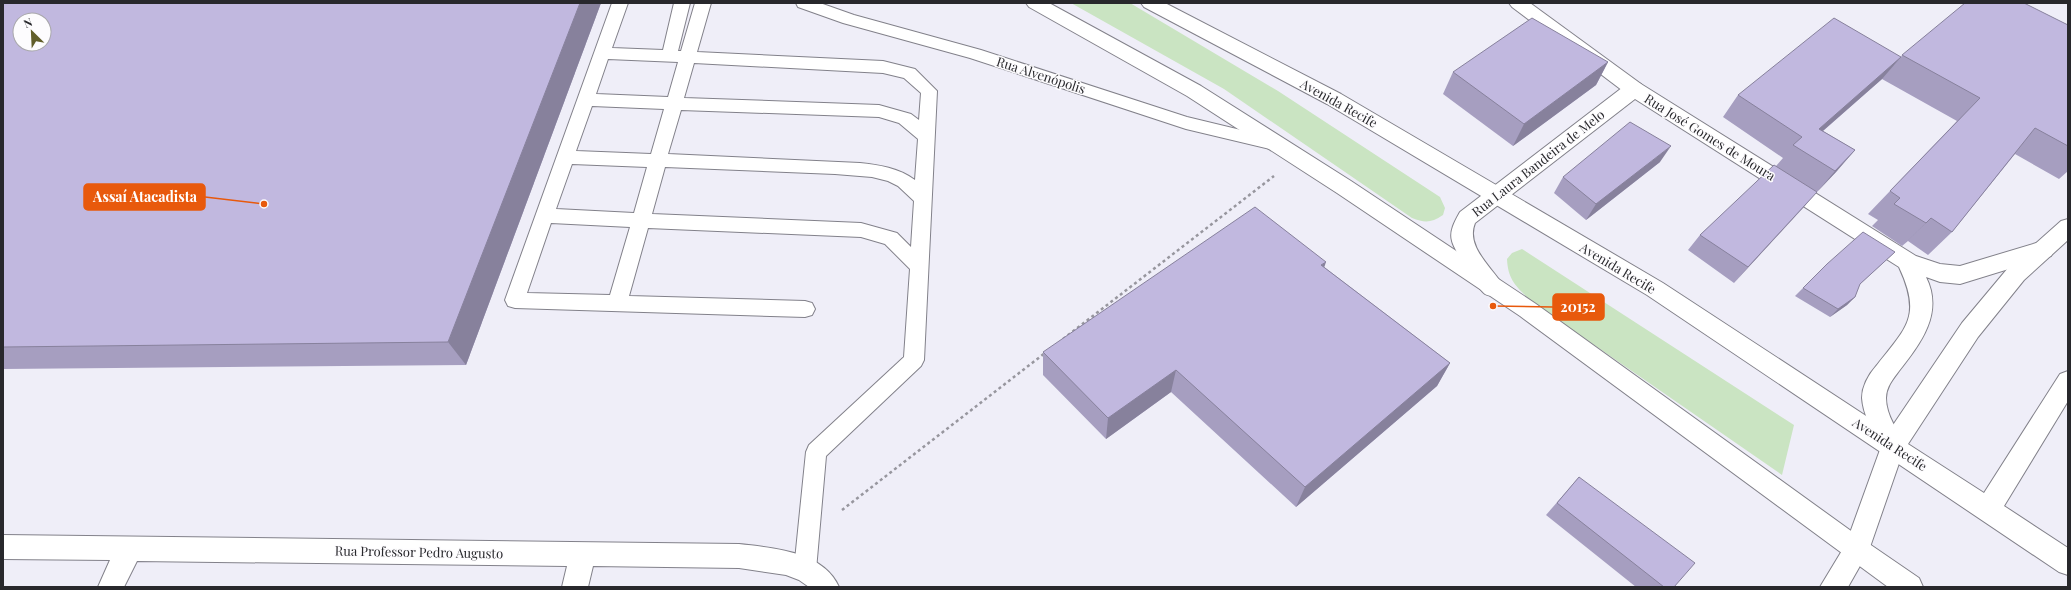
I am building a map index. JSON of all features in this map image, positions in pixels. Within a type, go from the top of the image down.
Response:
[{"type":"main road","points":[[1035,3],[1194,90],[1298,157],[1528,310],[1856,550],[1910,587]]},
{"type":"main road","name":"Avenida Recife","points":[[1150,3],[1334,99],[1655,289],[2068,563]]},
{"type":"main road","name":"Rua José Gomes de Moura","points":[[1518,3],[1634,89],[1908,262],[1940,273],[1960,275],[2043,250]]},
{"type":"main road","name":"Rua Laura Bandeira de Melo","points":[[1492,286],[1467,252],[1462,241],[1462,229],[1467,218],[1496,194],[1634,89]]},
{"type":"main road","points":[[1833,587],[1856,550],[1893,446],[1970,330],[2016,274],[2068,227]]},
{"type":"main road","points":[[1893,446],[1878,417],[1874,399],[1877,382],[1917,332],[1921,317],[1922,304],[1920,289],[1908,262]]},
{"type":"main road","points":[[1988,509],[2068,381]]},
{"type":"main road","name":"Rua Professor Pedro Augusto","points":[[3,547],[739,556],[777,561],[805,570],[822,582],[826,587]]},
{"type":"main road","points":[[111,587],[129,549]]},
{"type":"main road","points":[[575,587],[583,554]]},
{"type":"lane","points":[[620,3],[514,300],[805,309]]},
{"type":"lane","points":[[617,303],[673,102],[682,3]]},
{"type":"lane","points":[[678,57],[703,3]]},
{"type":"lane","name":"Rua Alvenópolis","points":[[804,3],[882,28],[975,54],[1186,123],[1278,145]]},
{"type":"lane","points":[[602,53],[852,64],[883,67],[909,73],[929,90],[914,360],[816,452],[805,570]]},
{"type":"lane","points":[[586,100],[673,102],[879,111],[905,118],[927,137]]},
{"type":"lane","points":[[565,158],[657,160],[835,167],[872,170],[900,178],[923,199]]},
{"type":"lane","points":[[544,216],[640,219],[861,230],[891,238],[919,267]]},
{"type":"path","points":[[1058,343],[1298,157]]},
{"type":"path","points":[[837,514],[1051,348]]},
{"type":"green space","points":[[1071,3],[1130,3],[1278,91],[1440,197],[1445,208],[1443,215],[1435,220],[1428,221],[1421,221],[1412,218],[1224,89]]},
{"type":"green space","points":[[1522,249],[1794,425],[1782,475],[1532,302],[1514,283],[1509,273],[1507,259],[1512,253]]},
{"type":"building","points":[[3,3],[580,3],[448,342],[3,347]]},
{"type":"building","points":[[1965,3],[2024,3],[2068,25],[2068,146],[2035,128],[1952,232],[1931,218],[1926,223],[1894,204],[1900,198],[1890,191],[1980,98],[1902,55]]},
{"type":"building","points":[[1532,18],[1608,62],[1524,124],[1453,72]]},
{"type":"building","points":[[1834,18],[1901,57],[1819,129],[1855,150],[1835,171],[1793,145],[1802,137],[1738,95]]},
{"type":"building","points":[[1630,122],[1671,146],[1596,204],[1563,177]]},
{"type":"building","points":[[1774,165],[1817,192],[1748,267],[1700,235]]},
{"type":"building","points":[[1255,207],[1326,262],[1321,265],[1450,363],[1305,487],[1176,370],[1108,418],[1043,352]]},
{"type":"building","points":[[1863,232],[1895,252],[1860,284],[1855,297],[1838,309],[1803,288],[1827,264]]},
{"type":"building","points":[[1579,477],[1695,563],[1674,587],[1664,587],[1557,503]]},
{"type":"place","name":"Assaí Atacadista","points":[[264,204]]},
{"type":"place","name":"20152","points":[[1493,306]]}]
